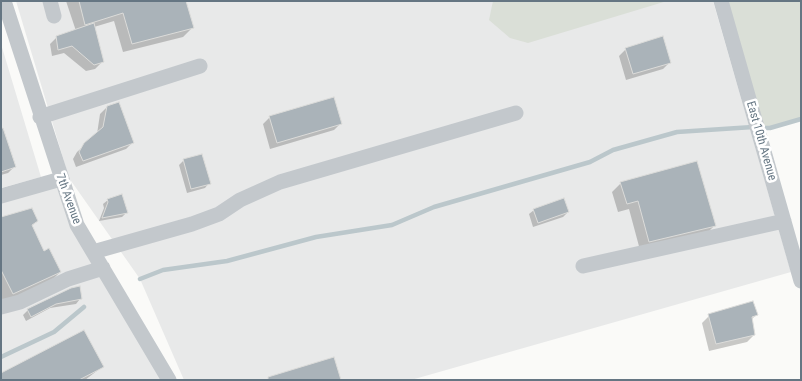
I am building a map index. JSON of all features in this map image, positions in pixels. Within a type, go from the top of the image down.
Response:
[{"type":"street","name":"East 10th Avenue","points":[[721,1],[801,281]]},
{"type":"street","name":"7th Avenue","points":[[6,2],[40,117],[77,224],[169,380]]},
{"type":"street","points":[[40,117],[200,66]]},
{"type":"street","points":[[93,252],[192,224],[219,214],[240,200],[280,182],[516,113]]},
{"type":"street","points":[[1,196],[61,178]]},
{"type":"street","points":[[583,266],[784,221]]},
{"type":"street","points":[[1,307],[20,302],[68,279],[102,268]]},
{"type":"shaded area","points":[[16,1],[713,1],[791,272],[411,380],[184,380],[140,279],[69,178]]},
{"type":"shaded area","points":[[493,1],[667,1],[528,43],[510,38],[489,20]]},
{"type":"shaded area","points":[[721,1],[801,1],[801,119],[762,128]]},
{"type":"shaded area","points":[[1,44],[41,177],[1,188]]},
{"type":"shaded area","points":[[57,173],[168,380],[1,380],[1,189]]},
{"type":"building","points":[[79,1],[186,1],[194,28],[132,44],[123,13],[85,25]]},
{"type":"building","points":[[94,23],[104,62],[94,65],[72,46],[58,50],[56,36]]},
{"type":"building","points":[[663,36],[671,63],[633,74],[625,48]]},
{"type":"building","points":[[334,97],[342,124],[277,143],[269,116]]},
{"type":"building","points":[[119,102],[134,143],[83,161],[79,152],[84,143],[103,127],[107,106]]},
{"type":"building","points":[[1,128],[3,128],[16,167],[1,172]]},
{"type":"building","points":[[202,154],[211,184],[191,189],[183,159]]},
{"type":"building","points":[[697,161],[716,226],[649,242],[638,201],[627,204],[620,182]]},
{"type":"building","points":[[122,194],[128,213],[102,218],[108,202],[107,199]]},
{"type":"building","points":[[564,198],[569,212],[538,223],[533,209]]},
{"type":"building","points":[[32,208],[38,221],[32,225],[44,251],[49,248],[61,272],[13,294],[1,270],[1,217]]},
{"type":"building","points":[[80,286],[82,299],[56,304],[31,317],[27,309],[71,288]]},
{"type":"building","points":[[753,301],[758,315],[752,317],[755,335],[716,344],[708,314]]},
{"type":"building","points":[[84,330],[104,367],[79,380],[1,380],[1,373]]},
{"type":"building","points":[[334,357],[341,380],[268,380],[268,377]]},
{"type":"waterway","points":[[761,128],[770,128],[801,119]]},
{"type":"waterway","points":[[140,279],[163,270],[227,261],[316,237],[392,225],[434,207],[590,162],[613,150],[677,132],[753,127]]},
{"type":"waterway","points":[[1,357],[54,332],[84,307]]}]
